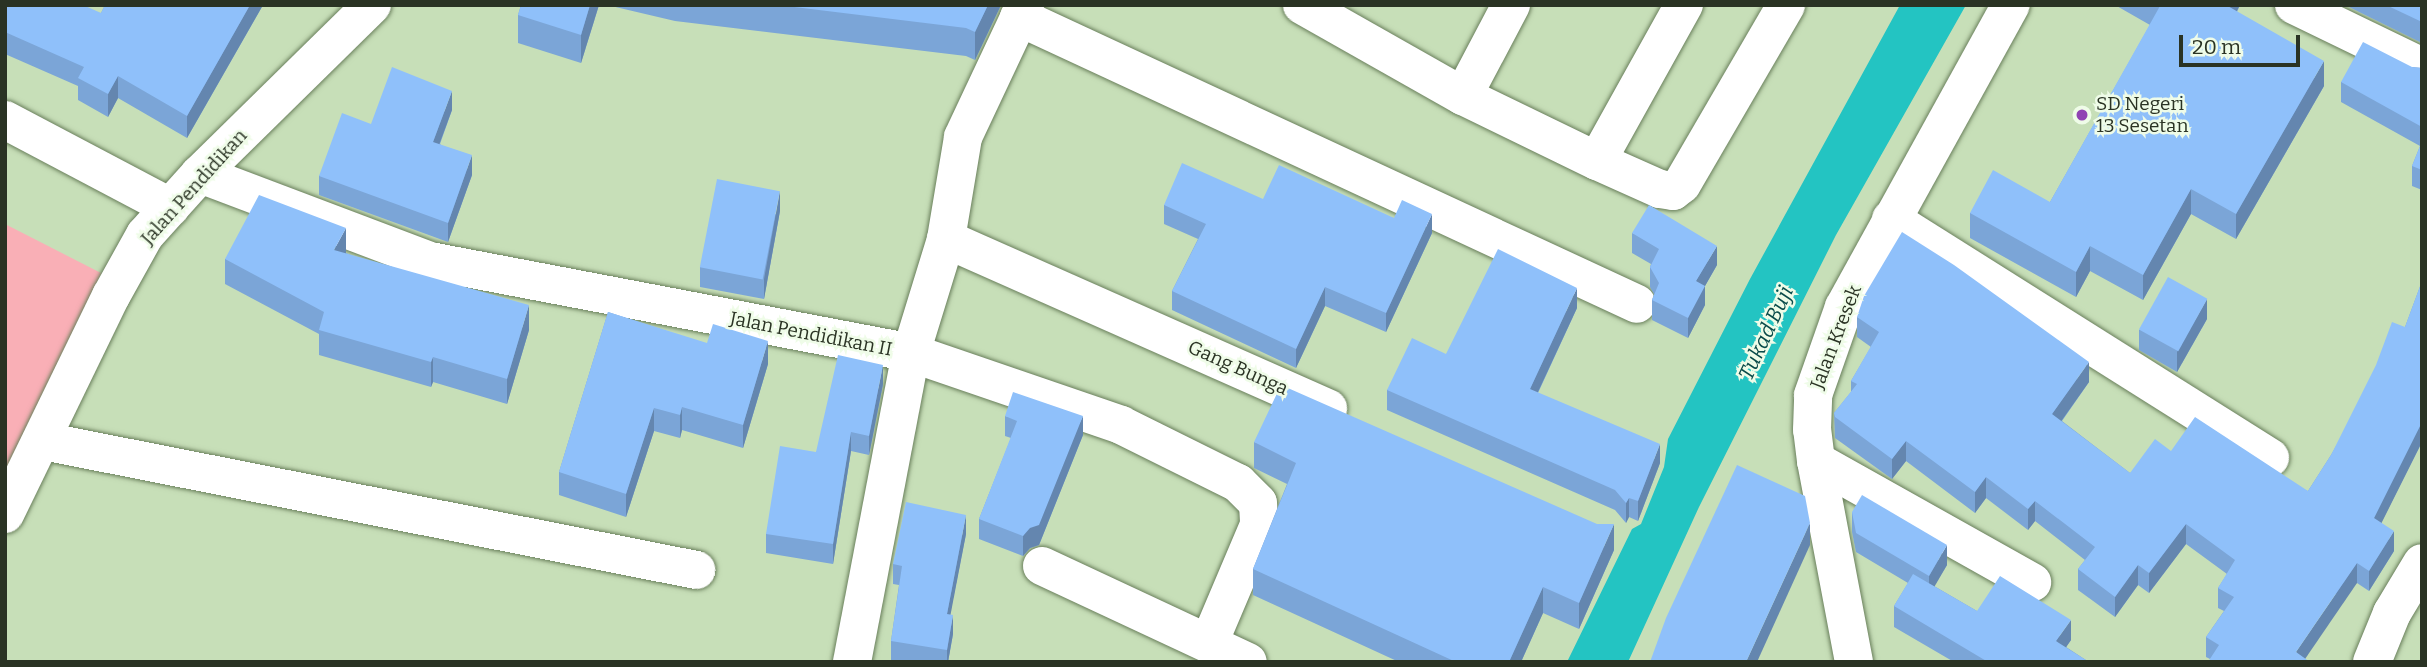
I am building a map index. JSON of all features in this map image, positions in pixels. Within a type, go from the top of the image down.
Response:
[{"type":"street","name":"Jalan Pendidikan","points":[[5,514],[43,441],[111,296],[145,235],[200,174],[372,5]]},
{"type":"street","points":[[1302,5],[1345,16],[1463,96],[1597,161],[1660,189],[1673,191],[1682,184],[1786,5]]},
{"type":"street","points":[[1463,96],[1511,5]]},
{"type":"street","points":[[1597,161],[1684,5]]},
{"type":"street","name":"Jalan Kresek","points":[[1854,662],[1816,461],[1812,430],[1813,395],[1844,307],[2011,5]]},
{"type":"street","points":[[2300,7],[2422,67]]},
{"type":"street","points":[[852,662],[911,353],[946,239],[962,137],[1022,11],[1637,304]]},
{"type":"street","points":[[5,120],[170,207]]},
{"type":"street","name":"Jalan Pendidikan II","points":[[200,174],[430,261],[911,353],[1121,425],[1238,483],[1258,503],[1259,525],[1209,643]]},
{"type":"street","points":[[1891,219],[2270,458]]},
{"type":"street","name":"Gang Bunga","points":[[946,239],[1359,421]]},
{"type":"street","points":[[43,441],[696,570]]},
{"type":"street","points":[[1816,461],[2032,582]]},
{"type":"street","points":[[2372,662],[2407,620],[2422,563]]},
{"type":"street","points":[[1042,566],[1248,662]]},
{"type":"shaded area","points":[[5,224],[101,273],[5,482]]},
{"type":"water","name":"Tukad Buji","points":[[1900,5],[1966,5],[1836,235],[1699,507],[1628,662],[1567,662],[1632,529],[1641,524],[1664,467],[1668,439],[1750,279]]},
{"type":"building","points":[[5,5],[83,5],[101,13],[105,5],[250,5],[187,116],[118,76],[108,94],[78,78],[84,67],[5,32]]},
{"type":"building","points":[[521,5],[590,5],[581,35],[518,15]]},
{"type":"building","points":[[778,5],[988,5],[975,32],[966,28]]},
{"type":"building","points":[[2159,5],[2226,5],[2324,61],[2236,214],[2191,189],[2143,275],[2090,246],[2076,272],[1970,213],[1993,170],[2050,202]]},
{"type":"building","points":[[2386,5],[2422,5],[2422,22]]},
{"type":"building","points":[[2363,42],[2412,67],[2422,68],[2422,127],[2341,82]]},
{"type":"building","points":[[392,67],[452,91],[433,142],[472,155],[448,223],[319,176],[342,113],[371,124]]},
{"type":"building","points":[[2422,141],[2422,170],[2412,166]]},
{"type":"building","points":[[1182,163],[1263,199],[1279,165],[1394,218],[1402,200],[1432,214],[1386,313],[1325,287],[1296,349],[1172,291],[1206,224],[1164,205]]},
{"type":"building","points":[[717,179],[780,191],[763,280],[700,267]]},
{"type":"building","points":[[259,195],[346,228],[334,250],[529,305],[507,379],[433,357],[431,362],[319,330],[324,312],[225,259]]},
{"type":"building","points":[[1649,205],[1717,246],[1696,281],[1705,286],[1688,318],[1652,300],[1659,283],[1650,267],[1659,249],[1632,233]]},
{"type":"building","points":[[1902,232],[1954,265],[2089,362],[2052,414],[2130,473],[2155,439],[2171,451],[2195,417],[2308,491],[2331,455],[2376,365],[2392,322],[2405,327],[2422,281],[2422,422],[2374,518],[2394,531],[2369,571],[2357,563],[2296,652],[2310,662],[2208,662],[2219,645],[2206,637],[2234,597],[2218,588],[2235,560],[2186,524],[2149,573],[2138,565],[2115,597],[2078,569],[2095,547],[2035,501],[2028,509],[1986,477],[1975,492],[1906,441],[1892,459],[1835,417],[1834,413],[1857,384],[1851,381],[1879,332],[1857,317],[1864,296]]},
{"type":"building","points":[[1498,249],[1577,288],[1530,389],[1660,444],[1638,501],[1629,498],[1626,503],[1615,490],[1387,390],[1412,338],[1446,354]]},
{"type":"building","points":[[2168,277],[2207,299],[2178,351],[2139,329]]},
{"type":"building","points":[[608,312],[707,343],[713,324],[768,341],[743,425],[682,407],[680,415],[654,408],[626,494],[559,472]]},
{"type":"building","points":[[838,355],[883,365],[869,436],[851,432],[833,544],[766,534],[780,446],[816,452]]},
{"type":"building","points":[[1281,385],[1597,524],[1614,524],[1579,603],[1543,587],[1509,662],[1456,662],[1253,569],[1296,463],[1254,442]]},
{"type":"building","points":[[1013,392],[1083,416],[1039,525],[1030,528],[1023,536],[979,519],[1017,421],[1005,416]]},
{"type":"building","points":[[1737,465],[1805,496],[1810,523],[1746,662],[1650,662],[1666,618]]},
{"type":"building","points":[[1862,495],[1947,545],[1929,576],[1856,533],[1852,512]]},
{"type":"building","points":[[906,502],[966,515],[947,614],[953,615],[947,650],[891,641],[902,566],[893,564]]},
{"type":"building","points":[[1913,574],[1977,611],[2000,576],[2071,620],[2056,641],[2089,662],[1988,662],[1894,606]]},
{"type":"place","name":"SD Negeri 13 Sesetan","points":[[2082,115]]}]
